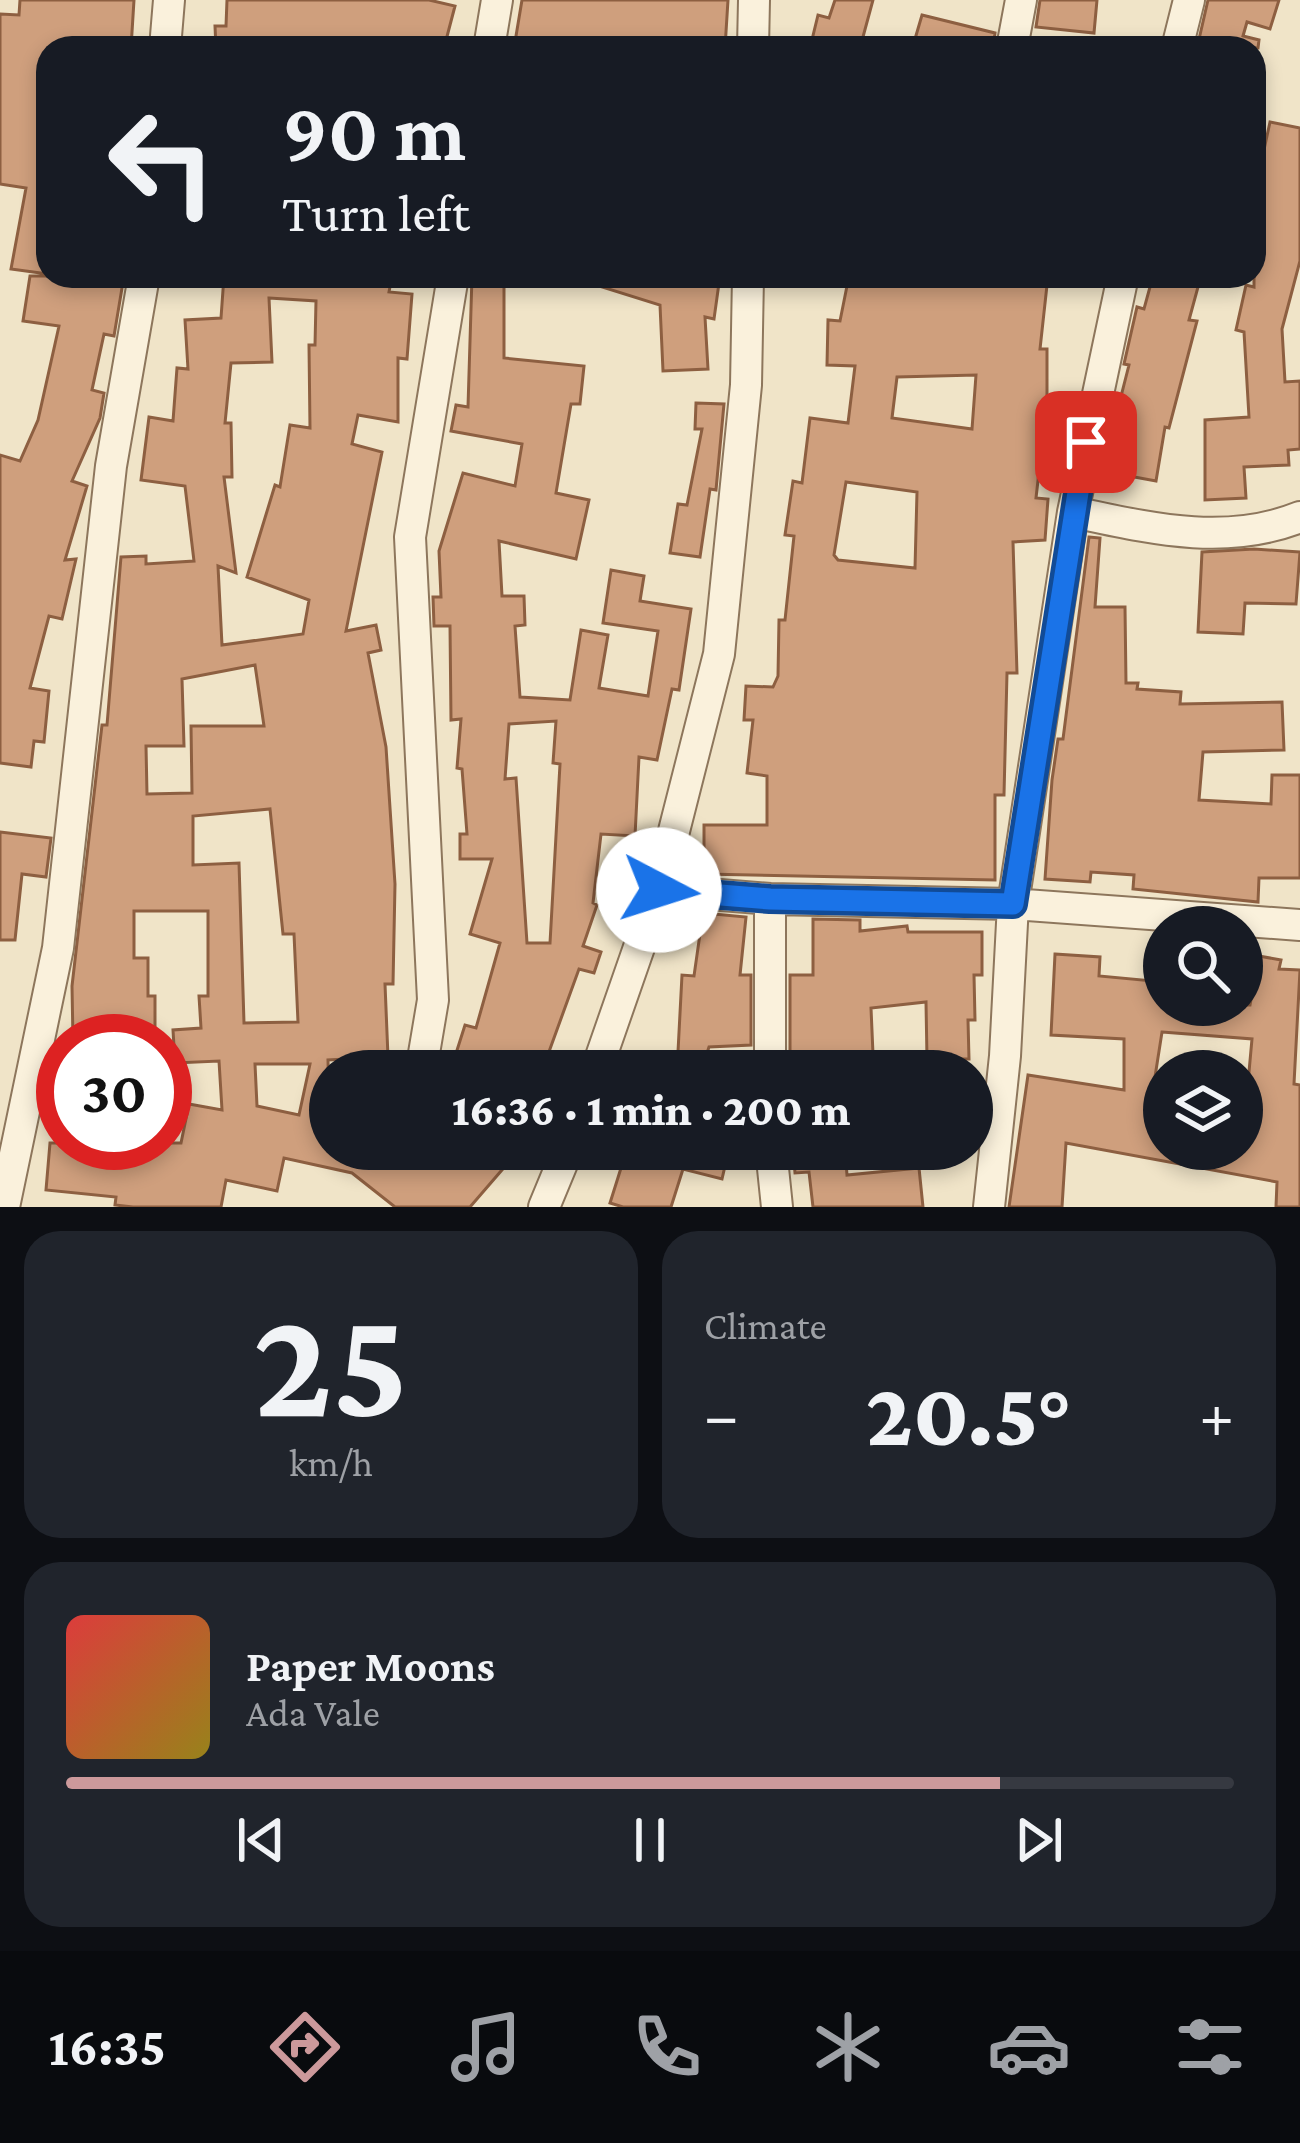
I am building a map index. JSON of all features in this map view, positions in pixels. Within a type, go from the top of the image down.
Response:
[{"type":"street","points":[[166,36],[169,0]]},
{"type":"street","points":[[491,36],[496,0]]},
{"type":"street","points":[[753,36],[754,0]]},
{"type":"street","points":[[1014,36],[1021,0]]},
{"type":"street","points":[[1181,36],[1189,0]]},
{"type":"street","points":[[4,1207],[58,948],[111,466],[142,288]]},
{"type":"street","points":[[425,1050],[433,1000],[410,536],[451,288]]},
{"type":"street","points":[[603,1050],[659,890],[719,654],[746,385],[748,288]]},
{"type":"street","points":[[989,1207],[1006,1056],[1013,904],[1072,512],[1121,288]]},
{"type":"street","points":[[1072,512],[1171,532],[1209,533],[1281,525],[1300,517]]},
{"type":"street","points":[[659,890],[770,899],[1013,904],[1300,925]]},
{"type":"street","points":[[770,899],[770,1050]]},
{"type":"street","points":[[544,1207],[559,1170]]},
{"type":"street","points":[[773,1170],[777,1207]]},
{"type":"building","points":[[20,0],[134,0],[132,36],[36,36],[36,272],[11,269],[26,188],[0,184],[0,14],[19,15]]},
{"type":"building","points":[[227,0],[429,0],[455,6],[447,36],[215,36],[215,26],[226,26]]},
{"type":"building","points":[[522,0],[728,0],[726,36],[516,36]]},
{"type":"building","points":[[835,0],[873,0],[863,36],[813,36],[818,15],[829,18]]},
{"type":"building","points":[[1040,0],[1097,0],[1094,33],[1036,27]]},
{"type":"building","points":[[1208,0],[1279,0],[1270,29],[1247,22],[1243,36],[1200,36]]},
{"type":"building","points":[[922,15],[995,33],[995,36],[916,36]]},
{"type":"building","points":[[1270,122],[1300,128],[1300,261],[1282,329],[1285,382],[1300,381],[1300,449],[1288,450],[1289,465],[1244,467],[1246,498],[1205,500],[1205,420],[1249,417],[1244,332],[1236,330],[1245,288],[1266,288]]},
{"type":"building","points":[[30,276],[36,276],[36,288],[122,288],[114,336],[104,334],[92,390],[104,393],[100,418],[72,481],[87,486],[65,560],[76,559],[62,619],[49,616],[30,688],[49,691],[44,742],[34,741],[31,767],[0,763],[0,455],[20,461],[38,420],[59,326],[23,321]]},
{"type":"building","points":[[223,288],[390,288],[389,292],[412,294],[407,359],[398,358],[398,422],[358,415],[352,444],[382,452],[346,631],[376,625],[381,650],[368,653],[386,747],[395,884],[393,984],[385,984],[388,1050],[309,1050],[309,1064],[255,1064],[257,1106],[299,1115],[309,1069],[309,1164],[284,1158],[277,1191],[226,1180],[221,1207],[133,1207],[115,1205],[116,1197],[46,1190],[48,1170],[192,1170],[192,1105],[222,1110],[219,1061],[192,1062],[192,1029],[201,1028],[199,996],[208,996],[208,911],[134,911],[134,958],[148,958],[148,996],[155,996],[155,1014],[73,1014],[102,725],[107,725],[121,557],[146,556],[146,564],[194,561],[185,486],[141,480],[149,417],[173,421],[177,368],[188,369],[185,320],[221,318]],"holes":[[[269,298],[316,301],[315,345],[309,345],[310,428],[290,425],[280,487],[275,485],[247,577],[309,600],[303,634],[222,645],[218,566],[236,573],[224,477],[232,477],[231,423],[225,423],[231,363],[272,362]],[[255,665],[264,726],[191,726],[192,793],[147,794],[146,746],[184,746],[182,679]],[[270,809],[283,934],[294,934],[298,1022],[244,1023],[239,863],[193,865],[193,816]]]},
{"type":"building","points":[[472,288],[504,288],[504,358],[584,366],[580,404],[571,404],[556,493],[589,500],[576,559],[499,541],[502,596],[524,596],[525,625],[515,626],[520,697],[570,700],[581,630],[608,635],[599,688],[648,696],[658,631],[603,623],[611,570],[644,576],[640,601],[691,609],[679,690],[672,689],[657,760],[639,757],[635,836],[601,834],[593,903],[597,905],[583,946],[601,952],[594,973],[579,969],[550,1050],[457,1050],[465,1025],[476,1028],[500,943],[470,934],[492,859],[460,859],[460,834],[467,834],[462,769],[457,768],[461,719],[451,720],[450,626],[434,626],[433,597],[441,597],[439,551],[463,473],[515,486],[522,444],[451,431],[456,405],[468,407]],"holes":[[[556,721],[553,763],[560,764],[550,943],[527,943],[516,778],[505,779],[509,724]]]},
{"type":"building","points":[[605,288],[718,288],[714,319],[705,317],[708,369],[663,371],[660,305]]},
{"type":"building","points":[[847,288],[1047,288],[1040,349],[1047,349],[1047,402],[1036,498],[1048,499],[1045,540],[1013,542],[1017,673],[1007,673],[1004,795],[995,795],[995,880],[704,874],[704,825],[767,825],[767,776],[747,773],[753,720],[744,720],[746,686],[773,687],[778,676],[779,620],[785,620],[794,536],[785,535],[793,481],[802,483],[810,418],[848,423],[855,366],[827,365],[828,320],[840,321]],"holes":[[[976,375],[972,429],[892,418],[897,377]],[[846,482],[917,492],[915,568],[838,560],[834,555]]]},
{"type":"building","points":[[1150,288],[1198,288],[1189,320],[1197,321],[1169,428],[1165,427],[1156,481],[1102,471],[1129,365],[1124,364],[1137,307],[1144,309]]},
{"type":"building","points":[[696,403],[724,404],[716,490],[710,489],[700,557],[670,553],[678,504],[687,505],[702,429],[695,429]]},
{"type":"building","points":[[1089,537],[1100,538],[1095,607],[1125,607],[1126,683],[1138,683],[1137,689],[1181,692],[1180,704],[1282,702],[1284,750],[1203,752],[1199,800],[1271,804],[1272,775],[1300,775],[1300,878],[1259,878],[1258,902],[1133,889],[1134,875],[1091,872],[1090,882],[1045,879],[1052,780],[1058,739],[1063,739]]},
{"type":"building","points":[[1202,552],[1300,552],[1296,604],[1245,603],[1243,634],[1198,632]]},
{"type":"building","points":[[0,832],[51,838],[46,877],[22,874],[15,940],[0,940]]},
{"type":"building","points":[[703,913],[746,917],[740,975],[751,975],[751,1045],[678,1050],[682,975],[694,976]]},
{"type":"building","points":[[813,919],[860,920],[860,931],[907,926],[908,932],[982,932],[982,975],[974,975],[975,1020],[968,1020],[969,1050],[927,1050],[926,1002],[871,1008],[873,1050],[790,1050],[790,975],[813,975]]},
{"type":"building","points":[[1055,954],[1100,957],[1099,976],[1143,980],[1143,1026],[1263,1026],[1263,957],[1281,960],[1279,969],[1300,970],[1294,1084],[1300,1085],[1300,1207],[1276,1207],[1277,1182],[1212,1170],[1263,1170],[1263,1050],[1251,1050],[1252,1039],[1162,1032],[1159,1050],[1143,1050],[1143,1157],[1066,1143],[1062,1207],[1009,1207],[1028,1075],[1124,1090],[1124,1039],[1051,1035]]},
{"type":"building","points":[[338,1170],[502,1170],[470,1207],[395,1207],[352,1173]]},
{"type":"building","points":[[620,1170],[683,1170],[671,1207],[610,1203]]},
{"type":"building","points":[[687,1170],[724,1170],[722,1179]]},
{"type":"building","points":[[795,1170],[847,1170],[847,1175],[919,1170],[923,1207],[813,1207],[809,1172]]},
{"type":"route","points":[[659,890],[770,899],[1013,904],[1086,442]]}]
